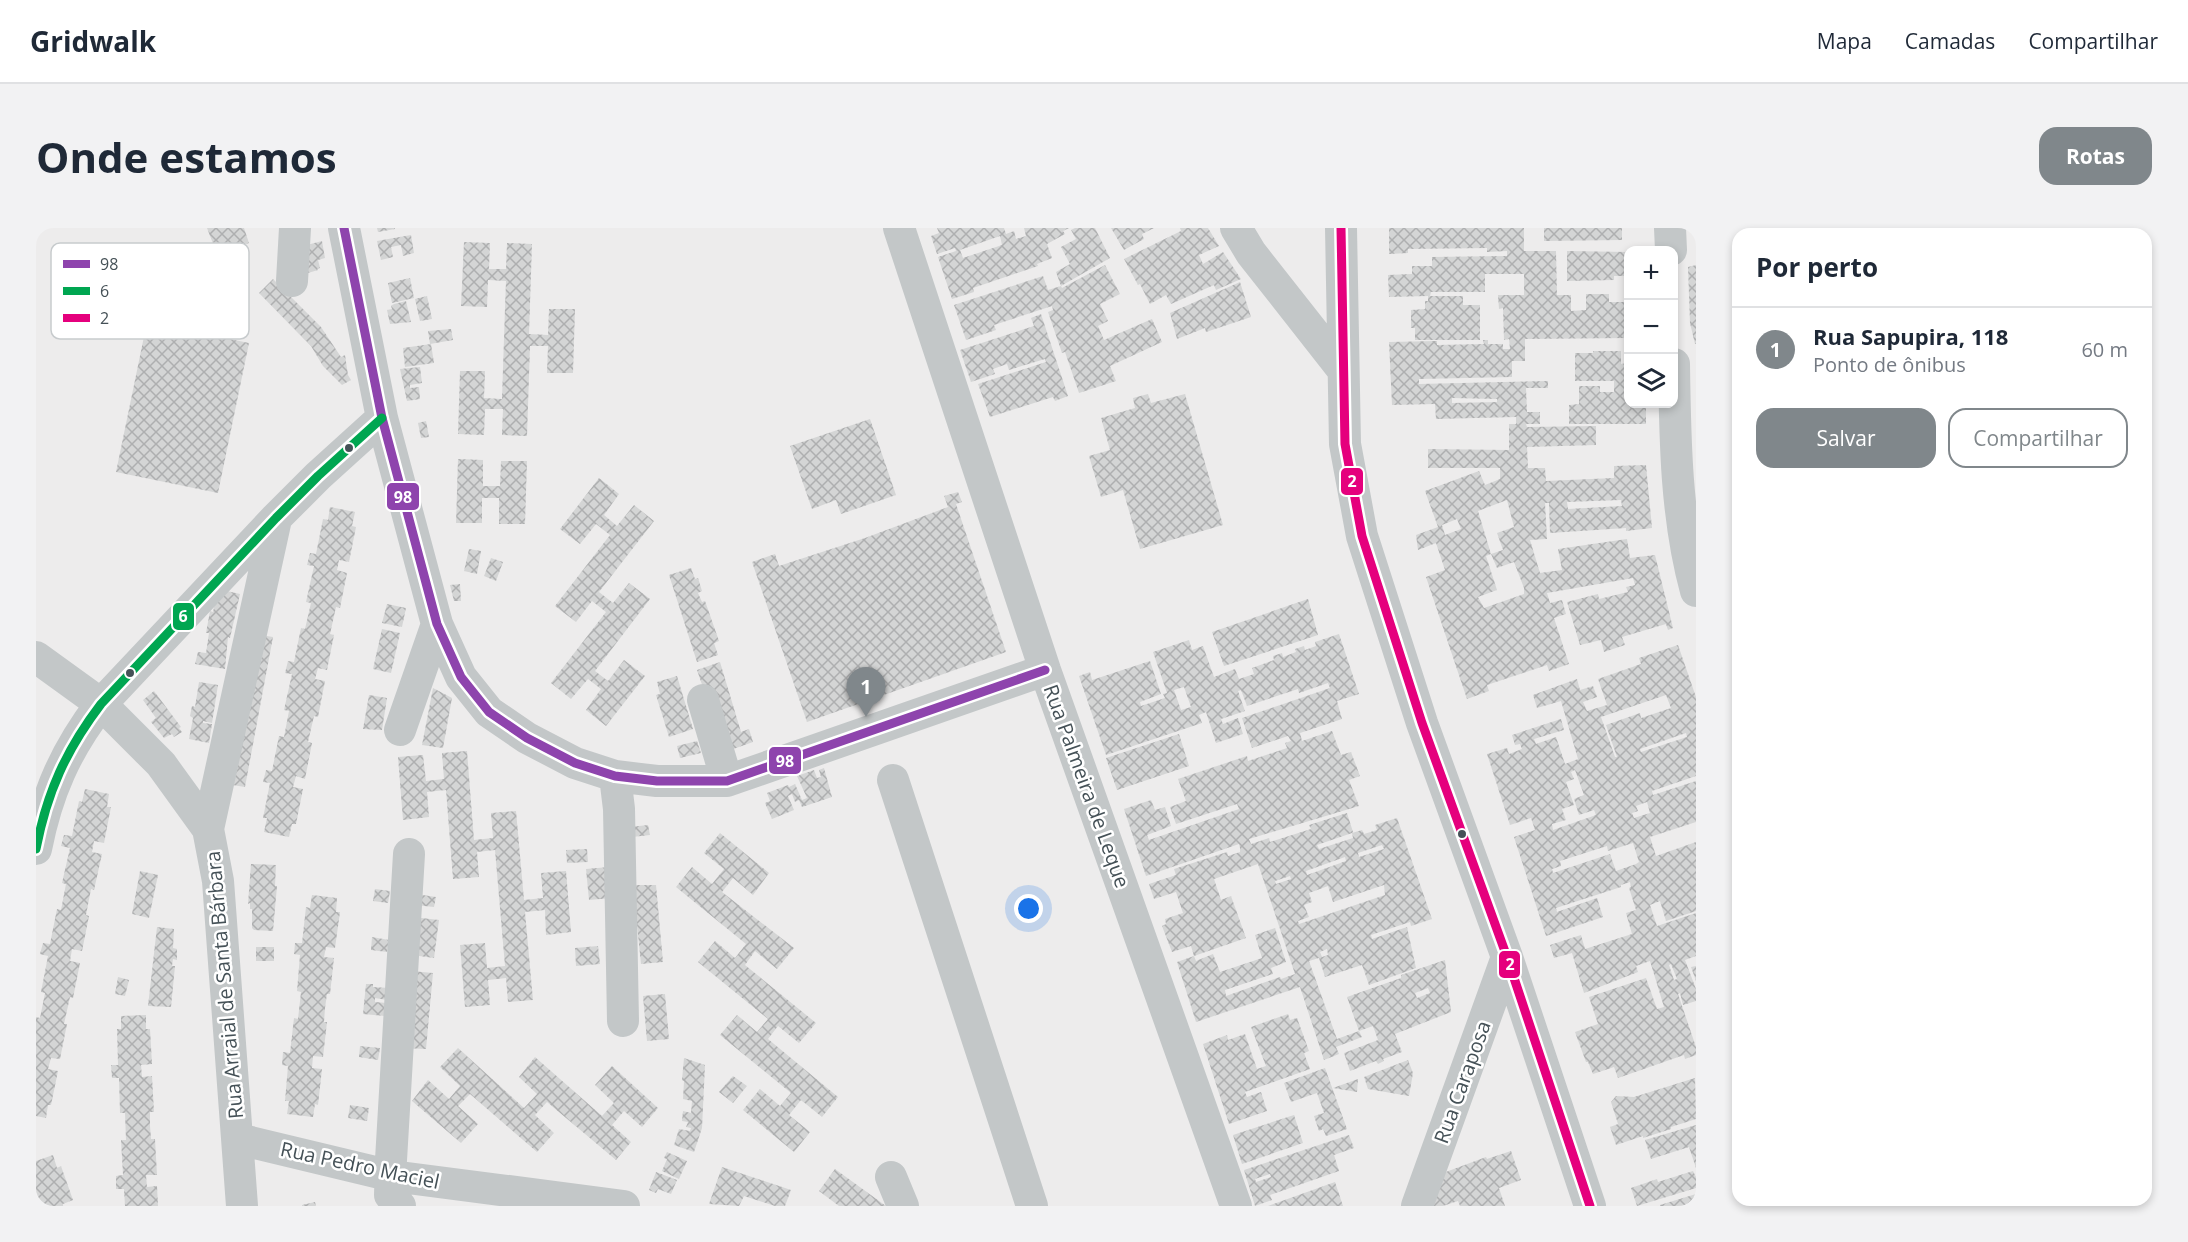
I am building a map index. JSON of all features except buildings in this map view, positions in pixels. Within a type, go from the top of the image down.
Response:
[{"type":"street","points":[[291,281],[295,228]]},
{"type":"street","points":[[344,228],[382,418],[437,624],[461,677],[489,712],[527,738],[575,763],[615,776],[657,782],[727,781],[1045,670]]},
{"type":"street","name":"Rua Palmeira de Leque","points":[[899,228],[1045,670],[1236,1206]]},
{"type":"street","points":[[1236,228],[1251,253],[1343,370]]},
{"type":"street","points":[[1341,228],[1345,444],[1362,536],[1422,723],[1507,957],[1590,1206]]},
{"type":"street","points":[[1675,408],[1681,510],[1693,576]]},
{"type":"street","points":[[36,849],[41,825],[59,770],[80,732],[102,704],[276,518],[382,418]]},
{"type":"street","points":[[208,829],[276,518]]},
{"type":"street","points":[[400,730],[437,624]]},
{"type":"street","name":"Rua Arraial de Santa Bárbara","points":[[36,657],[102,704],[161,764],[208,829],[218,881],[242,1206]]},
{"type":"street","points":[[703,700],[727,781]]},
{"type":"street","points":[[615,776],[619,809],[623,1021]]},
{"type":"street","points":[[892,780],[1032,1206]]},
{"type":"street","points":[[400,1206],[390,1195],[409,854]]},
{"type":"street","name":"Rua Caraposa","points":[[1417,1206],[1507,957]]},
{"type":"street","name":"Rua Pedro Maciel","points":[[238,1139],[392,1176],[624,1206]]},
{"type":"street","points":[[891,1178],[903,1206]]},
{"type":"transit line","name":"98","points":[[344,228],[382,418],[437,624],[461,677],[489,712],[527,738],[575,763],[615,776],[657,781],[727,781],[1045,670]]},
{"type":"transit line","name":"2","points":[[1341,228],[1345,444],[1362,536],[1422,723],[1507,957],[1590,1206]]},
{"type":"transit line","name":"6","points":[[36,849],[46,809],[60,772],[78,738],[101,704],[276,518],[382,418]]},
{"type":"place","name":"Rua Sapupira, 118","points":[[866,717]]}]
